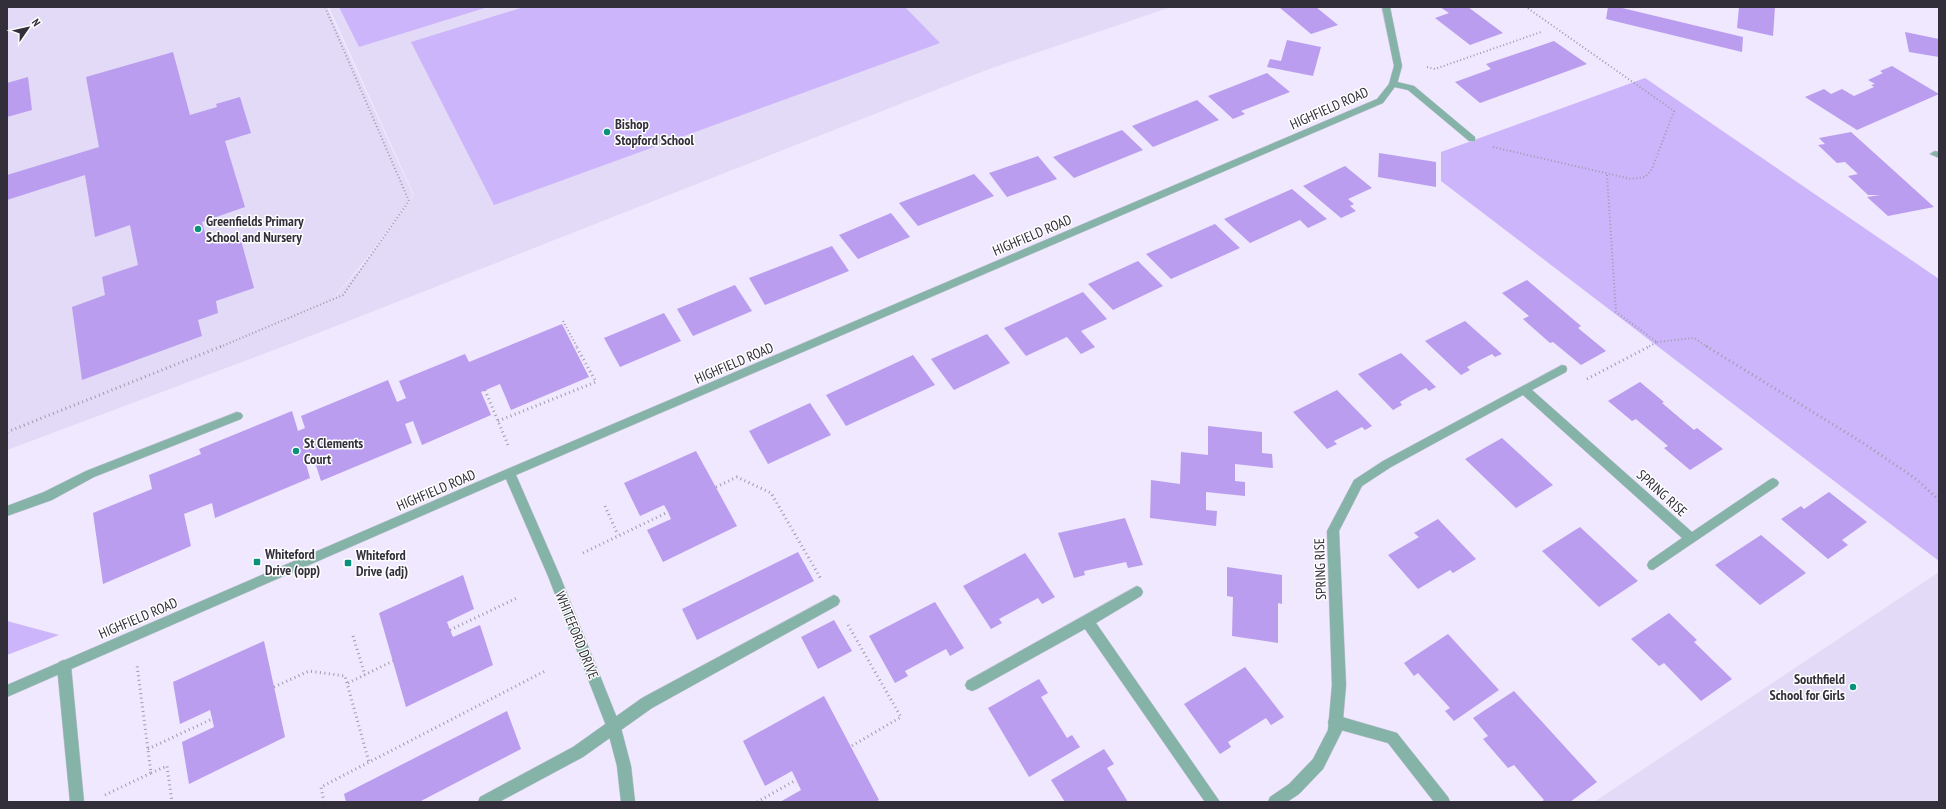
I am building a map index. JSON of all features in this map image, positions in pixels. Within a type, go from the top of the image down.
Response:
[{"type":"street","name":"HIGHFIELD ROAD","points":[[7,691],[509,474],[1358,112],[1380,101],[1393,84],[1398,66],[1386,7]]},
{"type":"street","points":[[1393,84],[1411,88],[1472,139]]},
{"type":"street","name":"SPRING RISE","points":[[1275,802],[1294,789],[1318,764],[1335,731],[1339,685],[1333,531],[1342,511],[1358,483],[1381,468],[1562,369]]},
{"type":"street","name":"SPRING RISE","points":[[1524,390],[1691,539]]},
{"type":"street","points":[[7,511],[48,496],[90,474],[237,416]]},
{"type":"street","name":"WHITEFORD DRIVE","points":[[509,474],[554,576],[614,728],[624,766],[628,802]]},
{"type":"street","points":[[1653,565],[1773,483]]},
{"type":"street","points":[[972,684],[1137,592]]},
{"type":"street","points":[[485,802],[578,752],[614,728],[647,703],[834,601]]},
{"type":"street","points":[[1087,621],[1213,802]]},
{"type":"street","points":[[64,666],[77,802]]},
{"type":"street","points":[[1335,722],[1392,738],[1443,802]]},
{"type":"path","points":[[7,432],[261,330],[343,295],[409,201],[325,7]]},
{"type":"path","points":[[1472,139],[1484,145],[1521,155],[1607,175],[1631,179],[1645,177],[1652,170],[1674,111],[1526,7]]},
{"type":"path","points":[[1427,67],[1434,69],[1541,32]]},
{"type":"path","points":[[1607,175],[1616,312],[1657,342]]},
{"type":"path","points":[[498,421],[596,382],[563,321]]},
{"type":"path","points":[[1562,369],[1579,383],[1657,342],[1694,338],[1916,479],[1939,500]]},
{"type":"path","points":[[485,390],[510,449]]},
{"type":"path","points":[[716,487],[737,477],[771,493],[901,717],[850,747]]},
{"type":"path","points":[[605,506],[618,535]]},
{"type":"path","points":[[583,553],[668,512]]},
{"type":"path","points":[[450,630],[519,597]]},
{"type":"path","points":[[353,636],[365,675]]},
{"type":"path","points":[[348,683],[393,661]]},
{"type":"path","points":[[136,665],[151,773]]},
{"type":"path","points":[[324,802],[321,787],[547,670]]},
{"type":"path","points":[[274,687],[309,671],[345,676],[368,762]]},
{"type":"path","points":[[148,749],[212,719]]},
{"type":"path","points":[[104,796],[167,766],[172,802]]},
{"type":"path","points":[[757,802],[796,780]]},
{"type":"shaded area","points":[[7,7],[327,7],[413,195],[363,263],[323,310],[365,263],[414,195],[329,7],[1171,7],[989,69],[295,342],[7,450]]},
{"type":"shaded area","points":[[339,7],[488,7],[359,47]]},
{"type":"shaded area","points":[[524,7],[905,7],[940,43],[494,205],[411,42]]},
{"type":"shaded area","points":[[1645,78],[1939,279],[1939,561],[1441,181],[1441,152]]},
{"type":"shaded area","name":"Southfield School for Girls","points":[[1939,572],[1939,802],[1594,802]]},
{"type":"shaded area","points":[[7,621],[59,635],[7,655]]},
{"type":"building","points":[[1279,7],[1316,7],[1338,25],[1311,34]]},
{"type":"building","points":[[1440,7],[1468,7],[1503,33],[1470,45],[1435,18],[1449,13]]},
{"type":"building","points":[[1608,7],[1618,7],[1743,37],[1742,52],[1606,19]]},
{"type":"building","points":[[1739,7],[1775,7],[1773,36],[1737,28]]},
{"type":"building","points":[[1905,32],[1939,39],[1939,57],[1909,52]]},
{"type":"building","points":[[1287,40],[1321,47],[1313,76],[1267,67],[1270,59],[1281,61]]},
{"type":"building","points":[[1554,41],[1587,64],[1480,103],[1455,82],[1491,69],[1486,64]]},
{"type":"building","points":[[173,52],[190,115],[217,107],[216,104],[240,97],[251,133],[225,141],[245,207],[202,222],[208,244],[239,233],[254,288],[216,301],[218,313],[198,320],[202,336],[82,380],[72,307],[105,295],[102,277],[138,265],[130,225],[95,237],[85,175],[7,200],[7,175],[99,147],[86,77]]},
{"type":"building","points":[[1892,66],[1939,94],[1857,130],[1805,97],[1824,89],[1831,94],[1842,89],[1854,96],[1874,87],[1871,85],[1875,84],[1868,80],[1883,73],[1880,71]]},
{"type":"building","points":[[1267,73],[1290,92],[1241,111],[1245,114],[1233,119],[1208,96]]},
{"type":"building","points":[[28,77],[32,110],[7,117],[7,83]]},
{"type":"building","points":[[1197,100],[1219,120],[1153,147],[1132,126]]},
{"type":"building","points":[[1122,130],[1143,150],[1074,178],[1053,157]]},
{"type":"building","points":[[1851,132],[1934,207],[1888,216],[1867,197],[1880,195],[1868,195],[1848,176],[1858,174],[1845,162],[1837,163],[1818,145],[1825,144],[1819,138]]},
{"type":"building","points":[[1379,153],[1436,162],[1436,187],[1378,177]]},
{"type":"building","points":[[1038,156],[1057,179],[1007,197],[989,173]]},
{"type":"building","points":[[1345,166],[1372,188],[1348,199],[1354,204],[1350,206],[1356,211],[1341,218],[1303,186]]},
{"type":"building","points":[[974,174],[994,196],[918,226],[899,203]]},
{"type":"building","points":[[1292,189],[1327,219],[1308,228],[1300,220],[1250,243],[1224,219]]},
{"type":"building","points":[[891,213],[910,237],[858,259],[839,235]]},
{"type":"building","points":[[1215,224],[1240,248],[1171,279],[1146,254]]},
{"type":"building","points":[[832,246],[849,271],[765,305],[749,278]]},
{"type":"building","points":[[1138,261],[1163,286],[1113,310],[1088,284]]},
{"type":"building","points":[[1527,280],[1581,326],[1578,328],[1606,351],[1581,365],[1553,342],[1550,343],[1523,319],[1529,316],[1502,293]]},
{"type":"building","points":[[735,285],[752,311],[693,336],[677,309]]},
{"type":"building","points":[[1083,292],[1107,319],[1081,331],[1095,347],[1081,354],[1067,337],[1026,356],[1004,328]]},
{"type":"building","points":[[664,313],[681,341],[620,367],[604,338]]},
{"type":"building","points":[[1465,321],[1502,354],[1495,357],[1492,354],[1478,361],[1467,367],[1470,370],[1461,375],[1425,341]]},
{"type":"building","name":"St Clements Court","points":[[562,324],[589,377],[511,410],[500,384],[481,392],[491,415],[422,445],[413,421],[405,424],[412,443],[321,481],[313,456],[305,460],[310,478],[215,518],[212,503],[184,514],[191,546],[103,584],[93,513],[152,489],[149,475],[201,454],[199,449],[292,411],[298,431],[305,428],[301,416],[388,380],[397,402],[406,398],[399,381],[465,354],[469,362]]},
{"type":"building","points":[[987,334],[1010,363],[954,390],[931,359]]},
{"type":"building","points":[[1401,353],[1436,387],[1429,391],[1426,388],[1412,395],[1400,402],[1402,405],[1393,410],[1358,374]]},
{"type":"building","points":[[913,355],[935,385],[846,426],[826,395]]},
{"type":"building","points":[[1640,382],[1694,430],[1697,428],[1723,449],[1690,470],[1664,448],[1668,446],[1636,419],[1632,421],[1608,401]]},
{"type":"building","points":[[1337,390],[1372,426],[1365,430],[1362,427],[1334,441],[1337,444],[1327,449],[1293,412]]},
{"type":"building","points":[[810,403],[831,435],[768,464],[749,431]]},
{"type":"building","points":[[1208,426],[1262,432],[1262,453],[1272,454],[1273,468],[1235,464],[1235,481],[1245,482],[1245,496],[1206,492],[1206,510],[1217,511],[1216,526],[1150,518],[1151,480],[1180,484],[1181,452],[1208,455]]},
{"type":"building","points":[[1502,438],[1553,485],[1516,508],[1465,459]]},
{"type":"building","points":[[696,451],[737,526],[663,562],[647,530],[671,519],[668,512],[664,505],[640,516],[624,483]]},
{"type":"building","points":[[1829,492],[1867,522],[1842,540],[1848,545],[1828,559],[1781,519],[1801,506],[1804,509]]},
{"type":"building","points":[[1125,518],[1143,565],[1128,568],[1126,562],[1084,571],[1085,575],[1074,578],[1058,533]]},
{"type":"building","points":[[1438,519],[1476,559],[1453,573],[1450,570],[1418,589],[1388,555],[1419,537],[1414,533]]},
{"type":"building","points":[[1580,527],[1638,581],[1599,607],[1542,551]]},
{"type":"building","points":[[1761,535],[1806,573],[1760,605],[1715,565]]},
{"type":"building","points":[[798,552],[814,581],[697,640],[682,609]]},
{"type":"building","points":[[1025,553],[1055,597],[1042,604],[1038,598],[999,619],[1002,623],[991,629],[963,586]]},
{"type":"building","points":[[1227,567],[1282,575],[1282,604],[1278,603],[1278,643],[1232,636],[1233,597],[1227,596]]},
{"type":"building","points":[[463,575],[474,609],[447,622],[453,637],[480,625],[493,665],[406,707],[379,613]]},
{"type":"building","points":[[935,602],[964,648],[950,656],[946,649],[905,671],[908,676],[895,683],[869,636]]},
{"type":"building","points":[[1669,613],[1697,640],[1694,642],[1732,679],[1701,701],[1664,663],[1659,666],[1631,639]]},
{"type":"building","points":[[834,620],[852,651],[818,669],[801,637]]},
{"type":"building","points":[[1448,634],[1499,690],[1454,721],[1445,711],[1450,708],[1418,673],[1414,676],[1404,663]]},
{"type":"building","points":[[264,641],[285,737],[189,784],[182,742],[214,727],[210,710],[180,724],[173,682]]},
{"type":"building","points":[[1245,667],[1284,717],[1271,725],[1266,718],[1228,742],[1231,747],[1220,754],[1184,704]]},
{"type":"building","points":[[1039,679],[1048,693],[1041,697],[1067,738],[1072,735],[1080,747],[1029,777],[988,708]]},
{"type":"building","points":[[1514,691],[1597,782],[1570,802],[1541,802],[1544,800],[1514,765],[1508,768],[1483,739],[1488,736],[1473,718]]},
{"type":"building","points":[[824,696],[879,800],[875,802],[780,802],[801,790],[792,771],[765,786],[743,741]]},
{"type":"building","points":[[507,711],[521,749],[419,802],[346,802],[344,794]]},
{"type":"building","points":[[1104,749],[1114,764],[1107,768],[1128,802],[1065,802],[1051,780]]},
{"type":"place","name":"Bishop Stopford School","points":[[607,132]]},
{"type":"place","name":"Greenfields Primary School and Nursery","points":[[198,229]]},
{"type":"place","name":"St Clements Court","points":[[296,451]]},
{"type":"place","name":"Whiteford Drive (opp)","points":[[257,562]]},
{"type":"place","name":"Whiteford Drive (adj)","points":[[348,563]]},
{"type":"place","name":"Southfield School for Girls","points":[[1853,687]]}]
